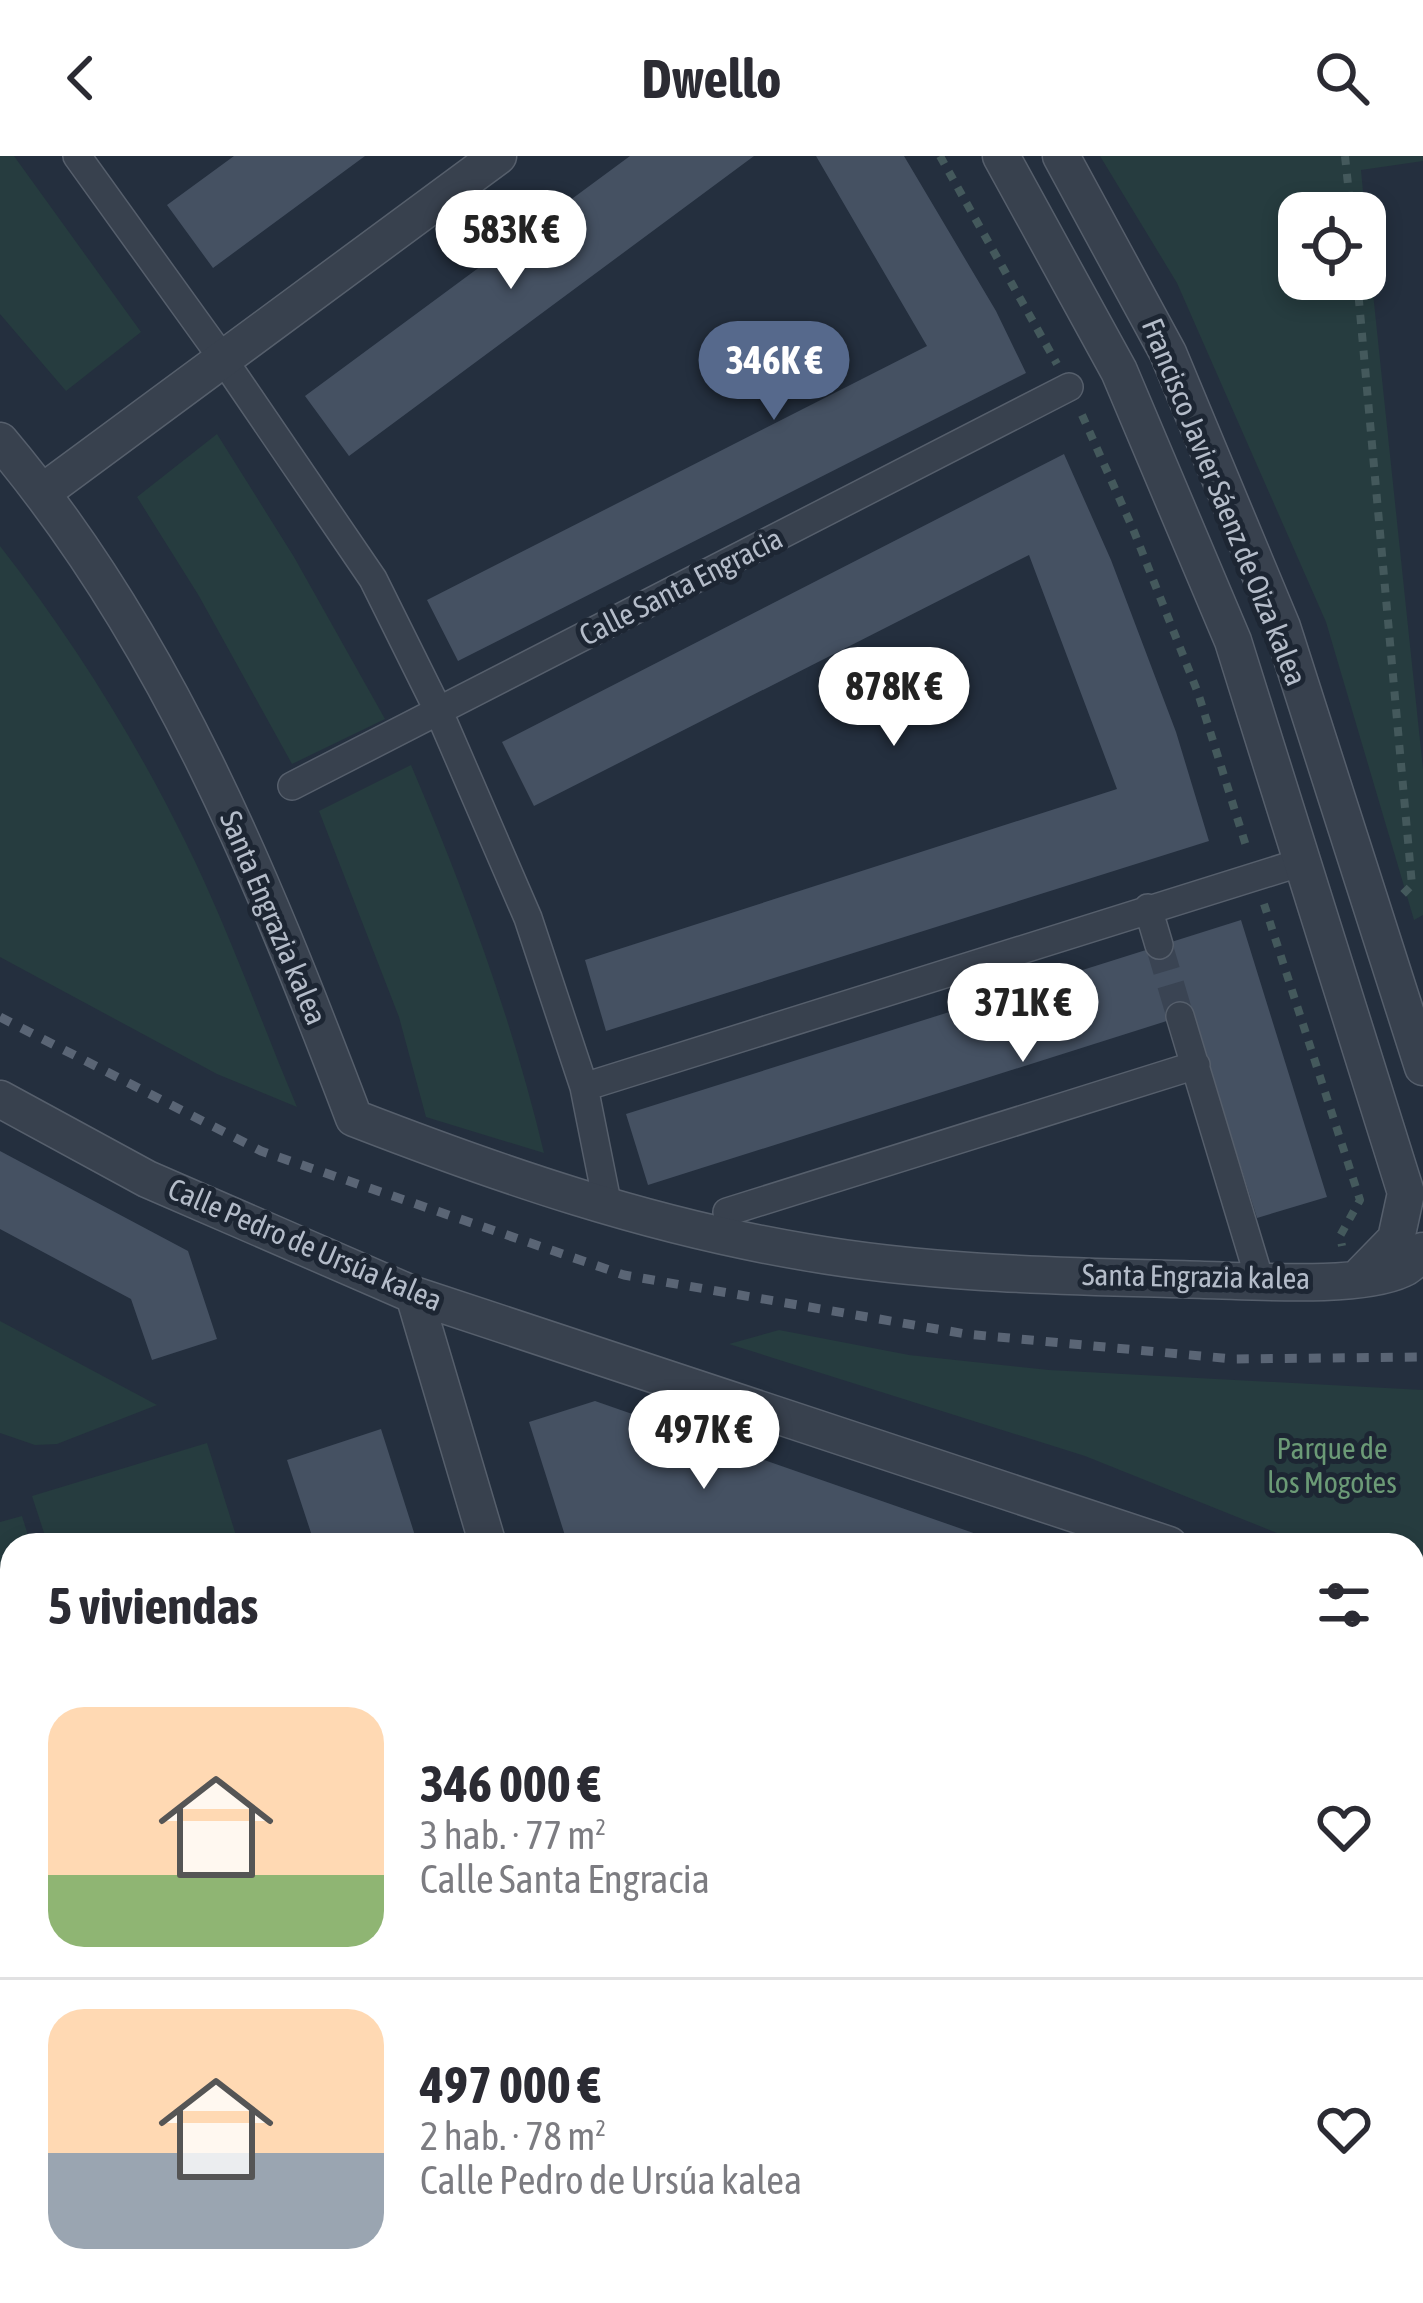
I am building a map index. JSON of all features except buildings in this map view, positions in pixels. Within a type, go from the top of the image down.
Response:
[{"type":"street","points":[[77,156],[373,579],[439,712],[528,918],[584,1087],[608,1207]]},
{"type":"street","points":[[43,492],[498,156]]},
{"type":"street","name":"Francisco Javier Sáenz de Oiza kalea","points":[[1001,156],[1119,370],[1233,641],[1406,1192],[1396,1239],[1352,1279]]},
{"type":"street","name":"Francisco Javier Sáenz de Oiza kalea","points":[[1061,156],[1168,353],[1282,627],[1423,1067]]},
{"type":"street","name":"Calle Santa Engracia","points":[[292,786],[1069,387]]},
{"type":"street","name":"Santa Engrazia kalea","points":[[0,441],[43,492],[142,640],[213,776],[290,952],[354,1118],[499,1174],[608,1207],[807,1253],[952,1269],[1260,1281],[1352,1279]]},
{"type":"street","points":[[584,1087],[1302,862]]},
{"type":"street","points":[[1148,908],[1159,945]]},
{"type":"street","points":[[1180,1016],[1260,1281]]},
{"type":"street","points":[[727,1212],[1196,1065]]},
{"type":"street","name":"Calle Pedro de Ursúa kalea","points":[[0,1099],[147,1180],[414,1295],[1133,1533]]},
{"type":"street","points":[[1352,1279],[1403,1269],[1423,1251]]},
{"type":"street","points":[[414,1295],[484,1533]]},
{"type":"path","points":[[940,156],[1069,387],[1133,529],[1198,693],[1360,1200],[1340,1236],[1352,1279]]},
{"type":"path","points":[[1346,156],[1349,192]]},
{"type":"path","points":[[1359,300],[1412,885],[1377,923]]},
{"type":"green space","points":[[0,156],[14,156],[141,332],[66,391],[0,314]]},
{"type":"green space","points":[[1100,156],[1423,156],[1423,161],[1361,170],[1363,192],[1278,192],[1278,300],[1374,300],[1423,769],[1423,915],[1414,920],[1326,622],[1177,283]]},
{"type":"green space","points":[[217,434],[294,557],[385,719],[292,764],[199,596],[137,497]]},
{"type":"green space","points":[[0,546],[100,690],[166,804],[216,908],[297,1107],[217,1074],[0,957]]},
{"type":"green space","points":[[411,765],[486,956],[544,1153],[426,1117],[399,1017],[319,811]]},
{"type":"green space","points":[[0,1321],[157,1405],[57,1444],[35,1445],[0,1433]]},
{"type":"green space","name":"Parque de los Mogotes","points":[[779,1330],[909,1355],[1049,1370],[1423,1390],[1423,1533],[1277,1533],[1085,1456],[729,1344]]},
{"type":"green space","points":[[207,1443],[235,1533],[44,1533],[32,1496]]},
{"type":"green space","points":[[22,1516],[27,1533],[0,1533],[0,1522]]},
{"type":"tunnel","points":[[1159,945],[1180,1016]]},
{"type":"railway","points":[[0,1017],[261,1151],[624,1275],[966,1334],[1233,1359],[1423,1357]]}]
